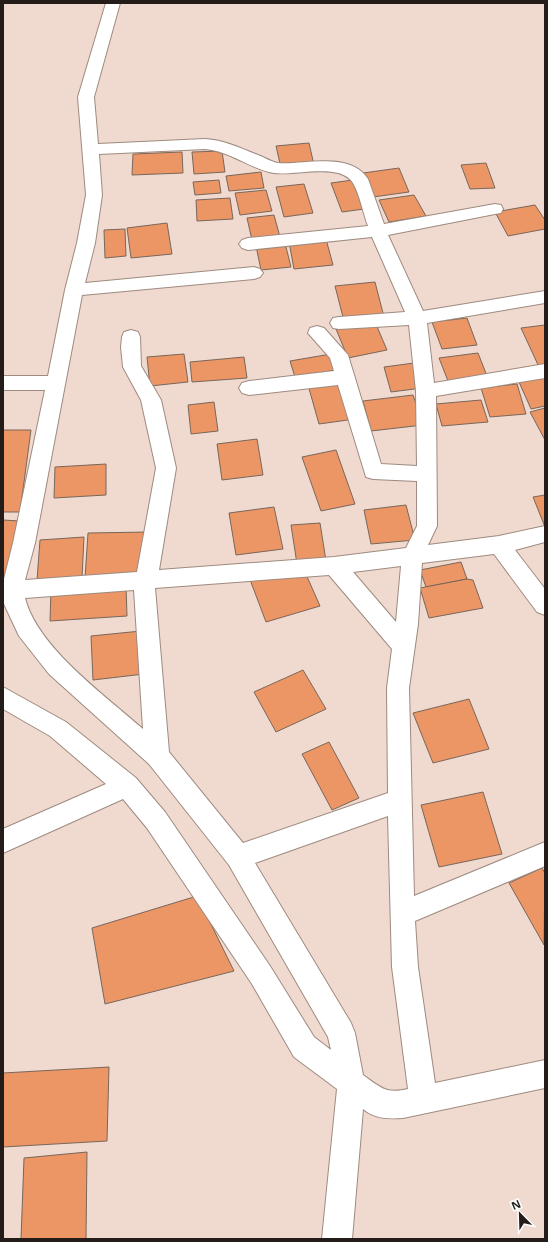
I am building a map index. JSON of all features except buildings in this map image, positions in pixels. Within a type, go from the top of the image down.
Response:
[{"type":"street","points":[[7,591],[24,543],[74,290],[86,243],[94,195],[86,97],[113,3]]},
{"type":"street","points":[[90,149],[205,144],[219,145],[275,168],[322,166],[345,169],[360,179],[378,231],[417,318],[426,391],[428,474],[427,526],[412,557],[404,647],[398,688],[402,914],[405,967],[424,1100]]},
{"type":"street","points":[[248,244],[378,231],[495,209]]},
{"type":"street","points":[[74,290],[254,273]]},
{"type":"street","points":[[339,323],[417,318],[545,297]]},
{"type":"street","points":[[317,333],[339,355],[373,471],[428,474]]},
{"type":"street","points":[[131,337],[130,347],[132,367],[151,400],[166,468],[147,576],[144,581],[157,756]]},
{"type":"street","points":[[426,391],[545,372]]},
{"type":"street","points":[[249,388],[346,377]]},
{"type":"street","points":[[3,384],[55,383]]},
{"type":"street","points":[[7,591],[334,566],[499,545],[545,534]]},
{"type":"street","points":[[499,545],[545,606]]},
{"type":"street","points":[[334,566],[404,647]]},
{"type":"street","points":[[7,591],[27,629],[57,667],[157,756],[238,857],[340,1033],[351,1084],[337,1239]]},
{"type":"street","points":[[3,697],[58,729],[127,786],[156,820],[261,975],[304,1047],[377,1103],[389,1105],[424,1100],[545,1074]]},
{"type":"street","points":[[3,841],[127,786]]},
{"type":"street","points":[[238,857],[400,800]]},
{"type":"street","points":[[402,914],[545,854]]}]
